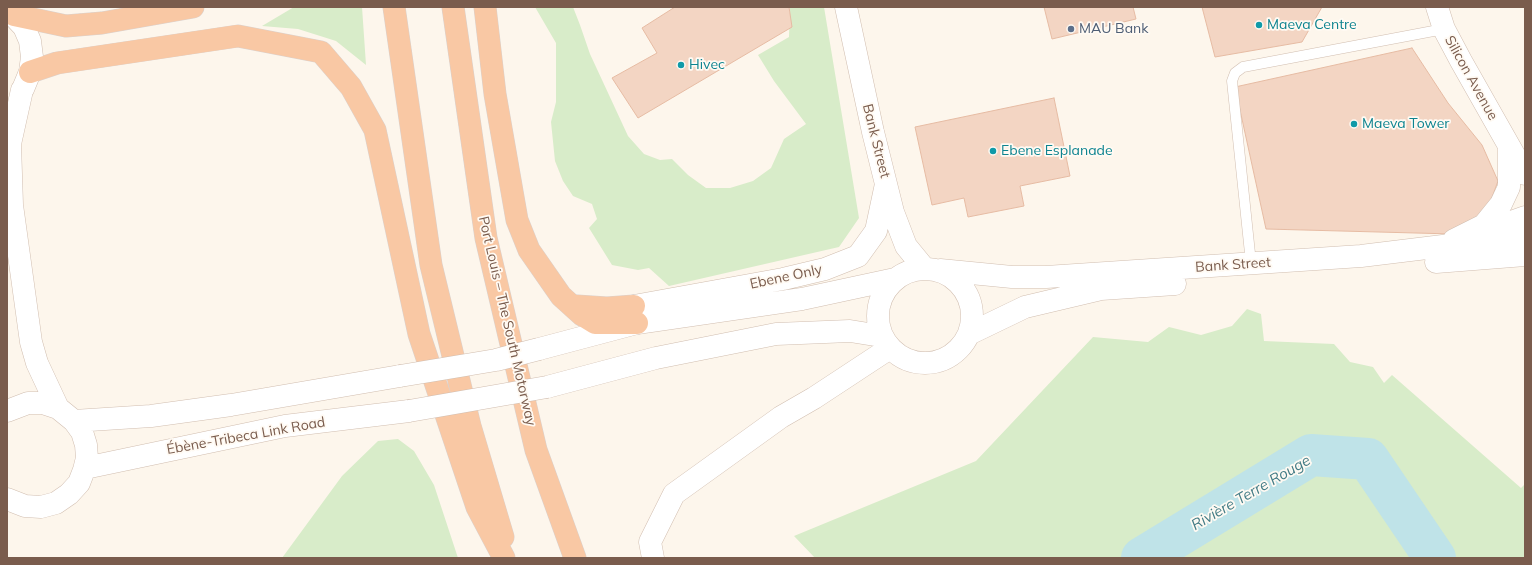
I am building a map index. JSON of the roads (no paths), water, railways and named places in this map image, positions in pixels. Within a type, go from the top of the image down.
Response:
[{"type":"highway","points":[[11,12],[66,26],[102,23],[193,7]]},
{"type":"highway","points":[[394,7],[432,265],[470,426],[505,543],[512,558]]},
{"type":"highway","name":"Port Louis – The South Motorway","points":[[453,7],[486,238],[536,450],[575,558]]},
{"type":"highway","points":[[485,7],[495,94],[517,220],[529,250],[565,300],[595,323],[635,315]]},
{"type":"highway","points":[[26,81],[57,63],[238,36],[321,52],[351,87],[375,130],[419,334],[477,507],[504,558]]},
{"type":"street","name":"Bank Street","points":[[846,7],[873,132],[893,212],[906,246],[932,269],[1012,277],[1046,277],[1361,256],[1445,254],[1525,236]]},
{"type":"street","name":"Silicon Avenue","points":[[1437,7],[1444,29],[1509,148],[1525,174]]},
{"type":"street","points":[[7,499],[25,506],[41,507],[56,502],[69,494],[79,482],[85,468],[87,458],[86,445],[82,432],[66,414],[37,363],[31,342],[12,205],[10,144],[32,57],[30,41],[24,27],[11,12]]},
{"type":"street","points":[[7,106],[26,81]]},
{"type":"street","points":[[1445,254],[1484,225],[1501,204],[1509,187],[1509,148]]},
{"type":"street","points":[[886,184],[898,247],[897,278]]},
{"type":"street","name":"Ebene Only","points":[[635,315],[825,269],[858,256],[876,231],[886,184]]},
{"type":"street","points":[[1445,254],[1525,217]]},
{"type":"street","points":[[1445,254],[1525,262]]},
{"type":"street","points":[[969,334],[1025,306],[1102,289],[1445,254],[1525,255]]},
{"type":"street","points":[[932,269],[954,278],[964,289],[971,303],[973,319],[969,334],[960,348],[948,358],[933,363],[917,363],[902,358],[886,342],[878,320],[879,305],[885,290],[897,278],[908,271],[932,269]]},
{"type":"street","points":[[7,411],[28,403],[43,403],[66,414],[151,416],[231,405],[496,360],[539,349],[635,315],[802,299],[897,278]]},
{"type":"street","name":"Ébène-Tribeca Link Road","points":[[85,468],[285,426],[409,411],[547,387],[656,358],[776,334],[850,330],[886,342]]},
{"type":"street","points":[[653,558],[650,542],[674,494],[781,416],[814,398],[886,342]]},
{"type":"lane","points":[[1251,264],[1232,82],[1235,73],[1243,67],[1444,29]]},
{"type":"waterway","name":"Rivière Terre Rouge","points":[[1142,558],[1311,455],[1368,459],[1435,558]]},
{"type":"place","name":"Maeva Centre","points":[[1259,25]]},
{"type":"place","name":"MAU Bank","points":[[1071,29]]},
{"type":"place","name":"Hivec","points":[[681,65]]},
{"type":"place","name":"Maeva Tower","points":[[1354,124]]},
{"type":"place","name":"Ebene Esplanade","points":[[993,151]]}]
